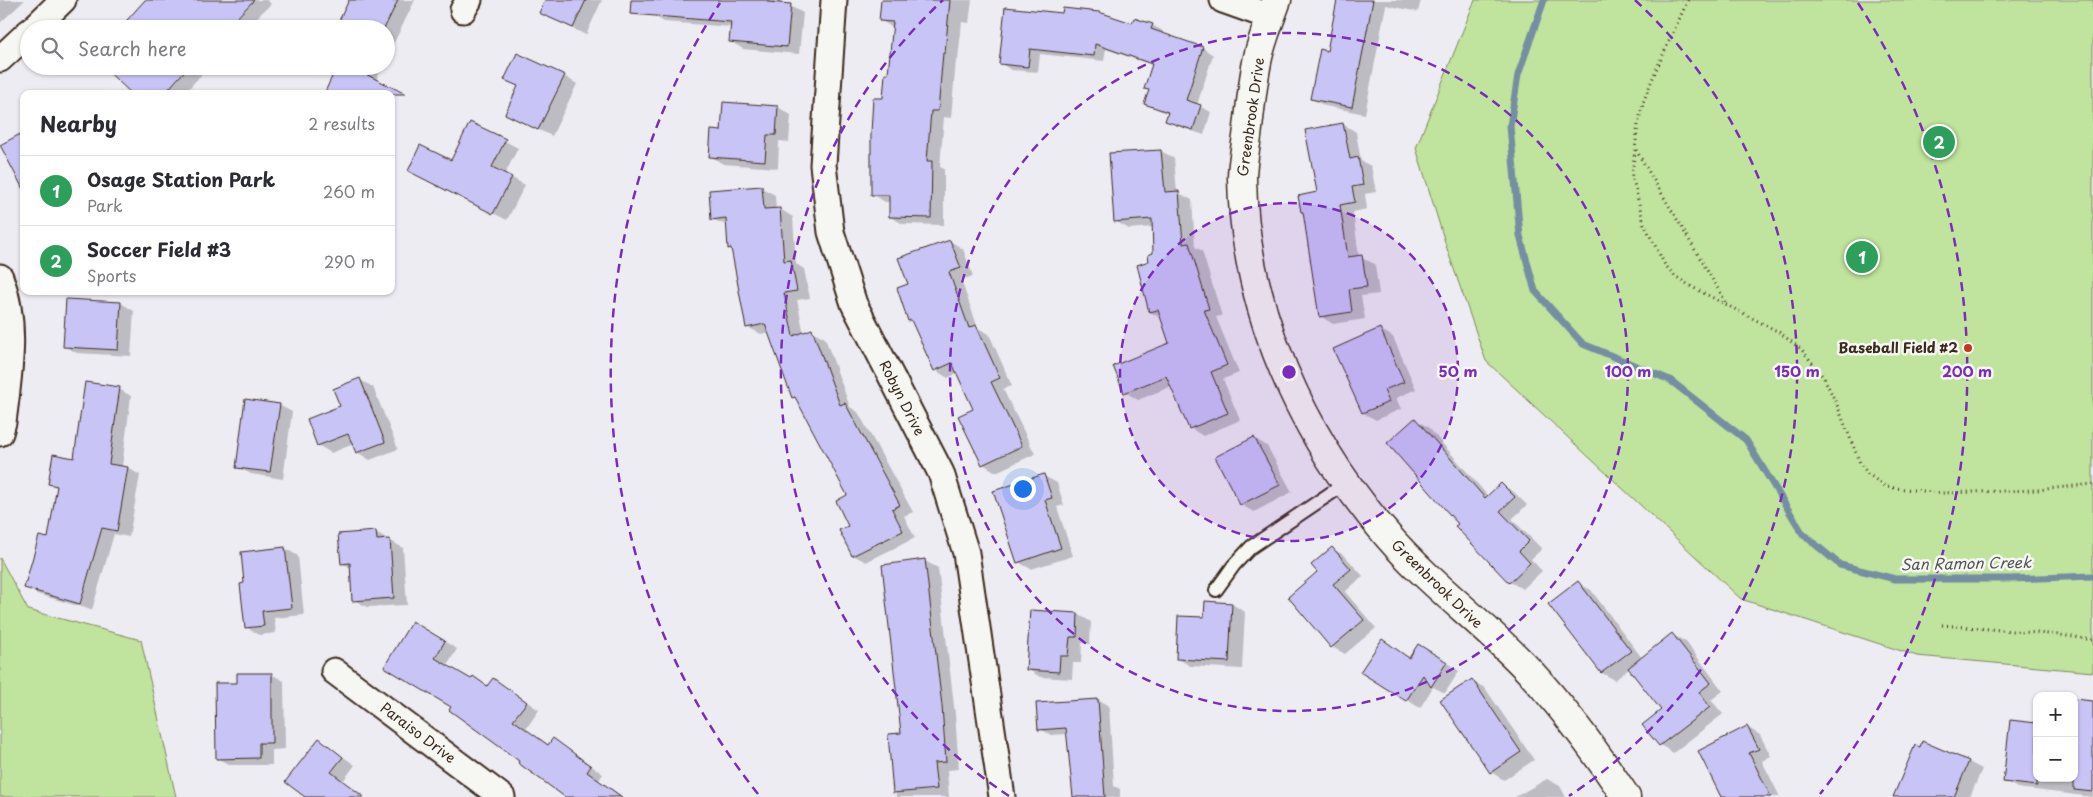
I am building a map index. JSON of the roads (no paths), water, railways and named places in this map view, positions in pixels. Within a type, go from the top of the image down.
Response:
[{"type":"street","points":[[42,20],[63,0]]},
{"type":"street","name":"Robyn Drive","points":[[834,0],[822,165],[831,232],[854,304],[940,473],[966,553],[1002,797]]},
{"type":"street","points":[[1223,0],[1274,9]]},
{"type":"street","name":"Greenbrook Drive","points":[[1274,9],[1257,61],[1249,115],[1242,176],[1245,230],[1257,293],[1274,347],[1303,412],[1346,483],[1387,535],[1417,568],[1532,674],[1564,712],[1626,797]]},
{"type":"street","points":[[0,59],[20,40]]},
{"type":"street","points":[[0,277],[6,292],[12,349],[0,433]]},
{"type":"street","name":"Paraiso Drive","points":[[334,671],[502,797]]},
{"type":"lane","points":[[1216,590],[1234,565],[1251,547],[1346,483]]},
{"type":"waterway","name":"San Ramon Creek","points":[[1544,0],[1518,75],[1510,126],[1520,236],[1535,291],[1583,344],[1670,380],[1746,440],[1803,534],[1840,565],[1895,579],[2010,579],[2093,576]]},
{"type":"place","name":"Soccer Field #3","points":[[1939,142]]},
{"type":"place","name":"Osage Station Park","points":[[1862,257]]},
{"type":"place","name":"Baseball Field #2","points":[[1968,348]]}]
